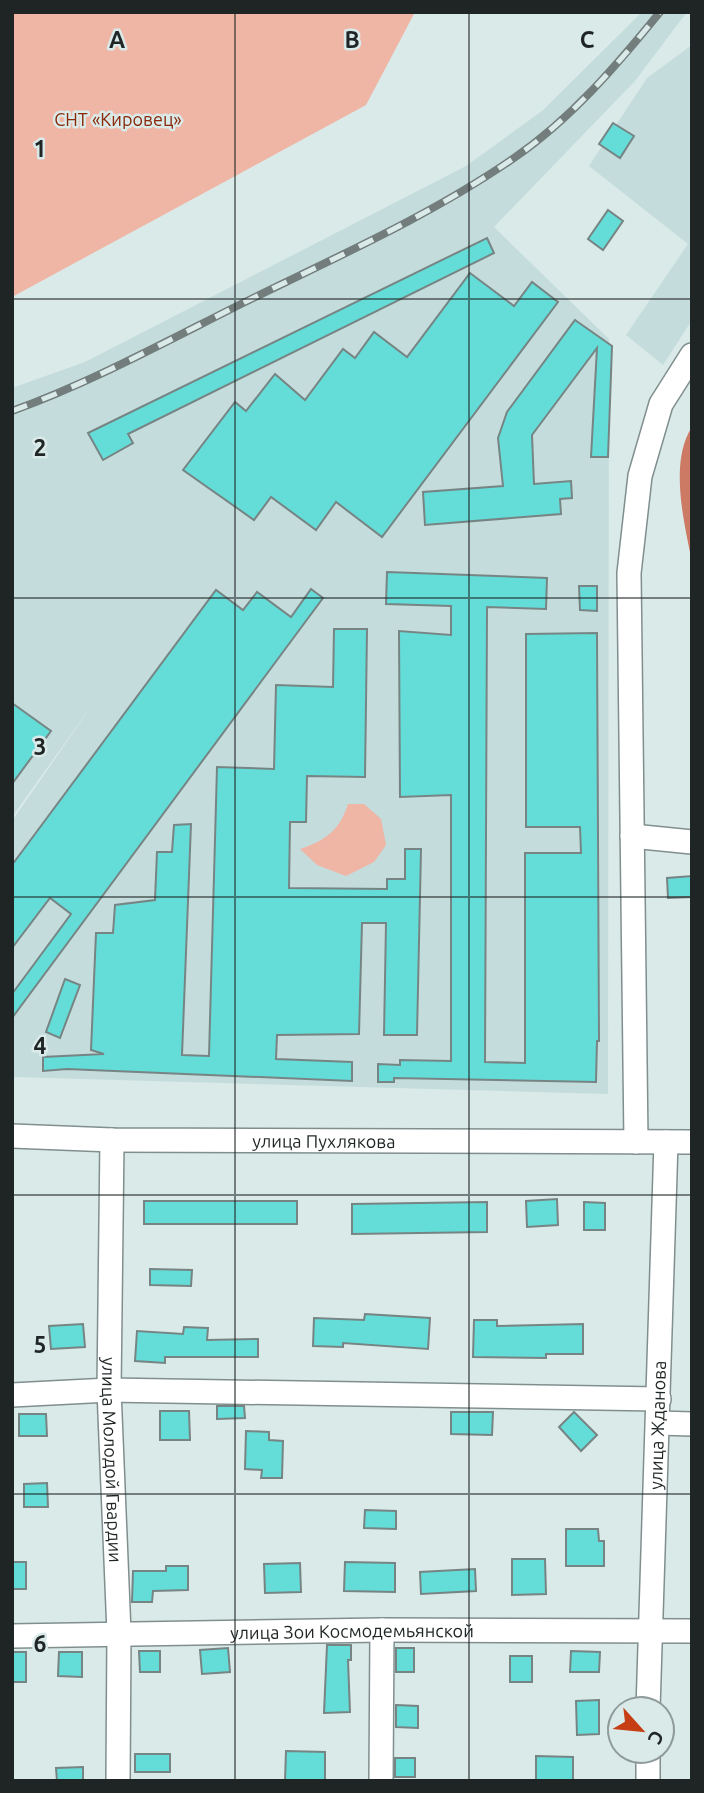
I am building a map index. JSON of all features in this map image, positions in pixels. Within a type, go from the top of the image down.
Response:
[{"type":"street","points":[[636,1142],[629,573],[640,476],[661,404],[692,355]]},
{"type":"street","points":[[632,836],[692,842]]},
{"type":"street","name":"улица Пухлякова","points":[[12,1136],[112,1140],[692,1142]]},
{"type":"street","name":"улица Молодой Гвардии","points":[[112,1140],[109,1390],[119,1633],[118,1781]]},
{"type":"street","name":"улица Жданова","points":[[648,1695],[648,1629],[659,1399],[666,1142]]},
{"type":"street","points":[[12,1395],[109,1390],[659,1399]]},
{"type":"street","points":[[658,1423],[692,1424]]},
{"type":"street","points":[[381,1781],[382,1630]]},
{"type":"street","name":"улица Зои Космодемьянской","points":[[12,1636],[382,1630],[692,1631]]},
{"type":"shaded area","points":[[642,12],[687,12],[635,81],[494,227],[609,339],[608,1094],[12,1077],[12,821],[95,701],[12,817],[12,388],[85,362],[466,166],[542,111]]},
{"type":"shaded area","points":[[692,45],[692,320],[663,365],[626,335],[688,244],[589,166],[647,78]]},
{"type":"shaded area","points":[[692,427],[692,562],[682,511],[680,475],[685,441]]},
{"type":"green space","name":"СНТ «Кировец»","points":[[12,12],[415,12],[366,105],[12,297]]},
{"type":"green space","points":[[348,804],[364,804],[381,819],[386,845],[374,862],[346,876],[317,865],[300,849],[317,842],[336,828]]},
{"type":"building","points":[[613,123],[634,136],[620,158],[599,144]]},
{"type":"building","points":[[608,210],[623,221],[603,250],[588,239]]},
{"type":"building","points":[[487,238],[494,253],[128,434],[133,443],[103,460],[88,433]]},
{"type":"building","points":[[470,273],[514,306],[532,282],[558,302],[382,537],[336,502],[316,530],[271,497],[254,520],[183,470],[235,402],[246,411],[275,374],[305,400],[343,349],[355,358],[374,332],[407,357]]},
{"type":"building","points":[[575,320],[612,346],[608,457],[591,457],[597,348],[532,435],[534,484],[571,481],[572,498],[560,499],[561,514],[425,525],[423,492],[503,486],[498,438],[507,412]]},
{"type":"building","points":[[387,572],[547,578],[546,609],[487,607],[485,1062],[525,1063],[525,853],[581,853],[580,827],[526,827],[526,634],[597,633],[599,1041],[596,1082],[394,1078],[394,1082],[378,1082],[378,1064],[400,1065],[400,1060],[451,1061],[451,795],[400,797],[399,631],[451,635],[451,606],[386,604]]},
{"type":"building","points":[[579,586],[597,586],[597,611],[580,610]]},
{"type":"building","points":[[311,589],[323,598],[12,1018],[12,994],[71,914],[50,898],[12,948],[12,865],[216,590],[243,610],[257,592],[291,617]]},
{"type":"building","points":[[334,629],[367,629],[365,777],[307,776],[306,822],[290,822],[289,888],[387,889],[387,879],[405,879],[405,849],[421,849],[417,1035],[384,1035],[386,923],[362,923],[359,1034],[277,1035],[276,1059],[352,1062],[352,1081],[67,1069],[43,1071],[43,1057],[104,1054],[91,1050],[96,933],[113,933],[115,905],[155,900],[157,852],[172,852],[174,825],[191,824],[182,1055],[209,1056],[217,767],[274,769],[276,685],[333,687]]},
{"type":"building","points":[[12,703],[51,731],[12,784]]},
{"type":"building","points":[[692,876],[692,897],[668,898],[667,878]]},
{"type":"building","points":[[65,979],[80,985],[60,1038],[46,1032]]},
{"type":"building","points":[[557,1199],[558,1225],[527,1227],[526,1201]]},
{"type":"building","points":[[144,1201],[297,1201],[297,1224],[144,1224]]},
{"type":"building","points":[[487,1202],[487,1232],[352,1234],[352,1204]]},
{"type":"building","points":[[584,1202],[605,1203],[605,1230],[584,1230]]},
{"type":"building","points":[[150,1269],[192,1270],[191,1286],[150,1285]]},
{"type":"building","points":[[365,1314],[430,1318],[428,1349],[343,1343],[343,1347],[313,1346],[314,1318],[364,1320]]},
{"type":"building","points":[[474,1320],[497,1320],[497,1326],[583,1324],[583,1354],[546,1354],[546,1358],[473,1357]]},
{"type":"building","points":[[83,1324],[85,1347],[51,1349],[49,1326]]},
{"type":"building","points":[[184,1327],[208,1328],[207,1340],[258,1339],[258,1357],[165,1357],[165,1363],[135,1361],[137,1331],[183,1334]]},
{"type":"building","points":[[217,1406],[244,1406],[245,1418],[217,1419]]},
{"type":"building","points":[[160,1411],[189,1411],[190,1440],[160,1440]]},
{"type":"building","points":[[451,1412],[493,1412],[492,1435],[451,1434]]},
{"type":"building","points":[[574,1412],[597,1435],[581,1451],[559,1427]]},
{"type":"building","points":[[19,1414],[46,1414],[47,1436],[19,1436]]},
{"type":"building","points":[[246,1431],[269,1432],[269,1440],[283,1441],[282,1478],[261,1478],[262,1470],[245,1469]]},
{"type":"building","points":[[47,1483],[48,1507],[24,1507],[24,1484]]},
{"type":"building","points":[[365,1510],[396,1511],[396,1529],[364,1528]]},
{"type":"building","points":[[566,1529],[598,1529],[599,1541],[604,1541],[604,1566],[566,1566]]},
{"type":"building","points":[[512,1559],[545,1559],[546,1594],[512,1595]]},
{"type":"building","points":[[12,1562],[26,1562],[26,1589],[12,1589]]},
{"type":"building","points":[[345,1562],[395,1563],[395,1592],[344,1591]]},
{"type":"building","points":[[300,1563],[301,1592],[265,1593],[264,1564]]},
{"type":"building","points":[[166,1566],[188,1566],[188,1590],[153,1591],[152,1602],[132,1602],[133,1571],[166,1571]]},
{"type":"building","points":[[475,1569],[476,1591],[421,1594],[420,1572]]},
{"type":"building","points":[[327,1645],[351,1645],[351,1660],[348,1660],[350,1712],[324,1713]]},
{"type":"building","points":[[228,1648],[230,1672],[202,1674],[200,1650]]},
{"type":"building","points":[[396,1648],[414,1648],[414,1672],[396,1672]]},
{"type":"building","points":[[139,1651],[160,1651],[160,1672],[140,1672]]},
{"type":"building","points":[[571,1651],[600,1652],[599,1672],[570,1672]]},
{"type":"building","points":[[12,1652],[26,1652],[26,1682],[12,1682]]},
{"type":"building","points":[[59,1652],[82,1652],[82,1677],[58,1676]]},
{"type":"building","points":[[510,1656],[532,1656],[532,1682],[510,1682]]},
{"type":"building","points":[[599,1700],[599,1734],[577,1735],[576,1701]]},
{"type":"building","points":[[396,1705],[418,1706],[418,1728],[396,1727]]},
{"type":"building","points":[[286,1751],[325,1752],[325,1781],[285,1781]]},
{"type":"building","points":[[135,1754],[170,1754],[170,1772],[135,1772]]},
{"type":"building","points":[[536,1756],[573,1757],[573,1781],[536,1781]]},
{"type":"building","points":[[395,1758],[415,1758],[415,1777],[395,1777]]},
{"type":"building","points":[[83,1767],[83,1781],[57,1781],[56,1768]]},
{"type":"railway","points":[[12,411],[129,360],[381,235],[482,179],[535,143],[574,109],[660,12]]}]
